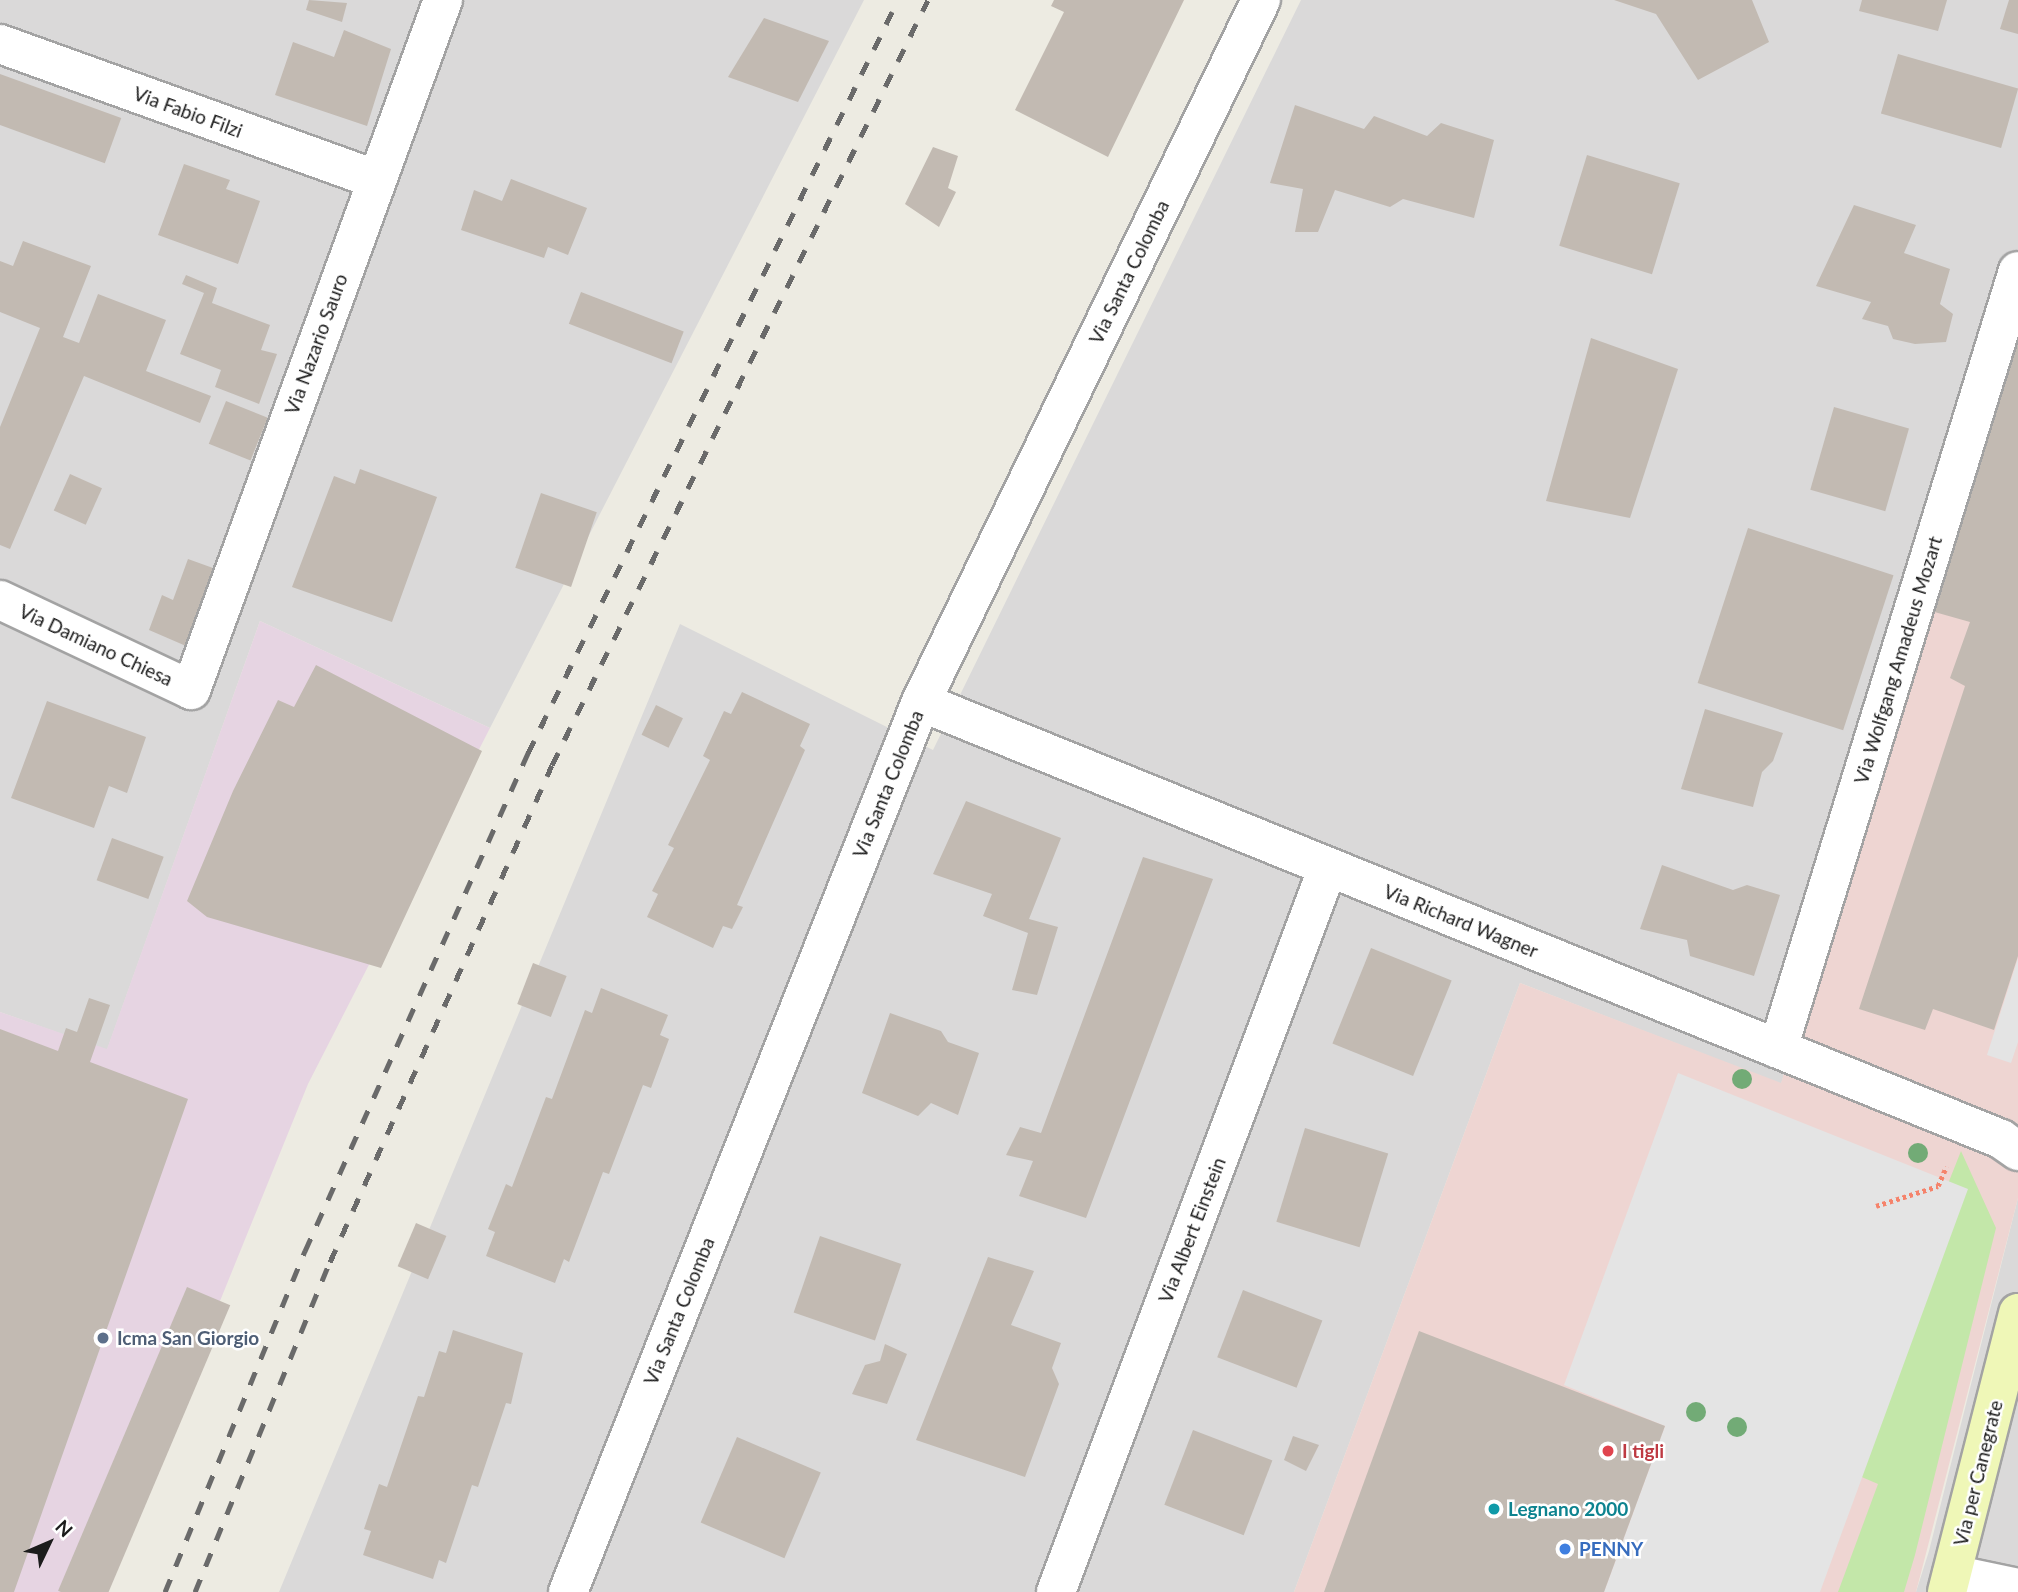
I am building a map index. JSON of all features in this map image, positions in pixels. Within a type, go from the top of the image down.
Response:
[{"type":"street","name":"Via Nazario Sauro","points":[[191,690],[443,0]]},
{"type":"street","name":"Via Santa Colomba","points":[[568,1592],[921,702],[1261,0]]},
{"type":"street","name":"Via Fabio Filzi","points":[[0,44],[376,179]]},
{"type":"street","name":"Via Wolfgang Amadeus Mozart","points":[[1778,1049],[2018,271]]},
{"type":"street","name":"Via Damiano Chiesa","points":[[0,600],[191,690]]},
{"type":"street","name":"Via Richard Wagner","points":[[921,702],[2012,1143]]},
{"type":"street","name":"Via Albert Einstein","points":[[1056,1592],[1328,867]]},
{"type":"street","name":"Via per Canegrate","points":[[1950,1583],[2018,1313]]},
{"type":"street","points":[[1950,1583],[2018,1588]]},
{"type":"path","points":[[1875,1206],[1938,1186],[1963,1124]]},
{"type":"shaded area","points":[[0,0],[864,0],[490,728],[260,621],[107,1050],[0,1012]]},
{"type":"shaded area","points":[[1301,0],[2018,0],[2018,327],[1781,1084],[1520,983],[1294,1592],[279,1592],[680,624],[933,750]]},
{"type":"shaded area","points":[[2018,327],[2018,1198],[1916,1592],[1294,1592],[1520,983],[1781,1083]]},
{"type":"shaded area","points":[[260,621],[490,728],[308,1084],[102,1592],[0,1592],[0,1012],[107,1049]]},
{"type":"shaded area","points":[[2018,958],[2018,1042],[2011,1063],[1987,1055]]},
{"type":"shaded area","points":[[1678,1073],[1968,1189],[1820,1592],[1604,1592],[1665,1426],[1564,1385]]},
{"type":"shaded area","points":[[2018,1198],[2018,1592],[1916,1592],[1929,1551]]},
{"type":"green space","points":[[1961,1151],[1996,1228],[1915,1555],[1904,1592],[1838,1592],[1878,1484],[1836,1466]]},
{"type":"building","points":[[309,0],[347,3],[342,22],[306,10]]},
{"type":"building","points":[[1054,0],[1184,0],[1108,157],[1015,110],[1064,12],[1051,6]]},
{"type":"building","points":[[1614,0],[1752,0],[1769,42],[1698,80],[1656,14]]},
{"type":"building","points":[[1862,0],[1947,0],[1938,31],[1859,11]]},
{"type":"building","points":[[2009,0],[2018,0],[2018,34],[2000,29]]},
{"type":"building","points":[[764,18],[829,41],[798,102],[728,77]]},
{"type":"building","points":[[344,30],[391,49],[367,126],[275,95],[293,42],[334,57]]},
{"type":"building","points":[[1898,54],[2018,88],[2001,148],[1881,114]]},
{"type":"building","points":[[0,74],[121,118],[105,163],[0,125]]},
{"type":"building","points":[[1295,105],[1364,129],[1374,116],[1427,136],[1441,123],[1494,140],[1474,218],[1403,199],[1390,207],[1335,190],[1318,232],[1295,232],[1303,189],[1270,183]]},
{"type":"building","points":[[933,147],[958,156],[948,188],[956,192],[939,227],[905,204]]},
{"type":"building","points":[[1587,155],[1680,183],[1652,274],[1559,246]]},
{"type":"building","points":[[184,164],[230,180],[226,189],[260,201],[238,264],[158,235]]},
{"type":"building","points":[[511,179],[587,208],[568,255],[548,247],[544,258],[461,230],[474,190],[502,201]]},
{"type":"building","points":[[1854,205],[1916,225],[1904,253],[1950,269],[1940,304],[1953,314],[1946,342],[1915,344],[1893,339],[1888,326],[1862,319],[1871,302],[1816,286]]},
{"type":"building","points":[[23,241],[91,266],[63,337],[79,343],[98,294],[166,320],[146,371],[211,396],[200,423],[84,376],[10,549],[0,545],[0,427],[40,328],[0,312],[0,261],[13,266]]},
{"type":"building","points":[[186,275],[217,288],[212,303],[270,325],[261,350],[277,354],[259,404],[215,387],[221,370],[180,354],[204,293],[182,284]]},
{"type":"building","points":[[581,292],[684,331],[672,363],[569,324]]},
{"type":"building","points":[[2018,334],[2018,956],[1994,1030],[1933,1009],[1925,1030],[1859,1009],[1965,686],[1950,678],[1970,622],[1931,611]]},
{"type":"building","points":[[1591,338],[1678,369],[1630,518],[1546,501]]},
{"type":"building","points":[[226,401],[268,418],[250,461],[209,444]]},
{"type":"building","points":[[1834,407],[1909,428],[1885,511],[1810,490]]},
{"type":"building","points":[[360,469],[437,497],[392,622],[292,587],[334,476],[355,484]]},
{"type":"building","points":[[70,474],[102,488],[86,525],[54,511]]},
{"type":"building","points":[[541,493],[597,512],[571,587],[515,568]]},
{"type":"building","points":[[1748,528],[1894,575],[1843,730],[1698,683]]},
{"type":"building","points":[[188,559],[213,568],[186,646],[149,630],[162,595],[173,600]]},
{"type":"building","points":[[316,665],[482,751],[381,968],[207,917],[187,901],[233,791],[278,700],[294,707]]},
{"type":"building","points":[[742,692],[810,724],[800,746],[805,750],[737,905],[743,907],[732,929],[723,926],[713,948],[647,917],[658,894],[652,891],[674,848],[668,845],[710,760],[703,756],[724,711],[731,714]]},
{"type":"building","points":[[47,701],[146,737],[127,793],[109,786],[94,828],[11,798]]},
{"type":"building","points":[[656,705],[683,718],[668,748],[642,735]]},
{"type":"building","points":[[1705,709],[1783,733],[1773,761],[1762,772],[1753,807],[1681,789]]},
{"type":"building","points":[[966,801],[1061,838],[1029,919],[1058,927],[1037,995],[1012,990],[1028,933],[983,916],[992,894],[933,874]]},
{"type":"building","points":[[112,838],[164,857],[148,899],[97,880]]},
{"type":"building","points":[[1143,857],[1213,879],[1086,1218],[1019,1196],[1033,1161],[1006,1155],[1020,1127],[1041,1133]]},
{"type":"building","points":[[1662,865],[1733,890],[1747,885],[1780,895],[1754,976],[1690,956],[1687,940],[1640,929]]},
{"type":"building","points":[[1371,948],[1452,981],[1413,1076],[1332,1043]]},
{"type":"building","points":[[533,963],[567,976],[551,1017],[517,1004]]},
{"type":"building","points":[[601,988],[668,1015],[660,1035],[669,1039],[651,1088],[643,1085],[609,1174],[603,1172],[569,1262],[564,1259],[555,1283],[486,1256],[495,1232],[488,1229],[506,1184],[512,1187],[546,1097],[552,1099],[585,1010],[592,1013]]},
{"type":"building","points":[[89,998],[110,1005],[90,1062],[188,1099],[14,1592],[0,1592],[0,1029],[58,1051],[66,1028],[77,1032]]},
{"type":"building","points":[[890,1013],[941,1031],[948,1042],[979,1053],[958,1115],[931,1103],[918,1116],[862,1093]]},
{"type":"building","points":[[1305,1128],[1388,1153],[1360,1247],[1276,1222]]},
{"type":"building","points":[[416,1223],[446,1236],[428,1279],[398,1266]]},
{"type":"building","points":[[820,1236],[901,1264],[875,1341],[794,1313]]},
{"type":"building","points":[[988,1257],[1034,1271],[1011,1325],[1061,1343],[1052,1368],[1059,1384],[1025,1477],[916,1440]]},
{"type":"building","points":[[187,1287],[230,1305],[109,1592],[58,1591]]},
{"type":"building","points":[[1243,1290],[1322,1320],[1297,1388],[1217,1357]]},
{"type":"building","points":[[453,1330],[523,1353],[511,1404],[506,1403],[478,1487],[472,1485],[446,1563],[439,1560],[433,1579],[363,1555],[371,1531],[364,1529],[379,1484],[387,1487],[418,1396],[424,1397],[439,1351],[446,1353]]},
{"type":"building","name":"Legnano 2000","points":[[1419,1331],[1665,1426],[1604,1592],[1324,1592]]},
{"type":"building","points":[[885,1344],[907,1354],[887,1404],[852,1394],[865,1365],[880,1361]]},
{"type":"building","points":[[1193,1430],[1272,1460],[1244,1535],[1164,1505]]},
{"type":"building","points":[[1293,1436],[1319,1445],[1306,1471],[1284,1460]]},
{"type":"building","points":[[737,1437],[821,1473],[784,1558],[701,1523]]},
{"type":"railway","points":[[165,1592],[305,1251],[528,753],[898,0]]},
{"type":"railway","points":[[195,1592],[330,1262],[552,765],[928,0]]},
{"type":"place","name":"Icma San Giorgio","points":[[103,1338]]},
{"type":"place","name":"I tigli","points":[[1608,1451]]},
{"type":"place","name":"Legnano 2000","points":[[1494,1509]]},
{"type":"place","name":"PENNY","points":[[1565,1549]]}]
